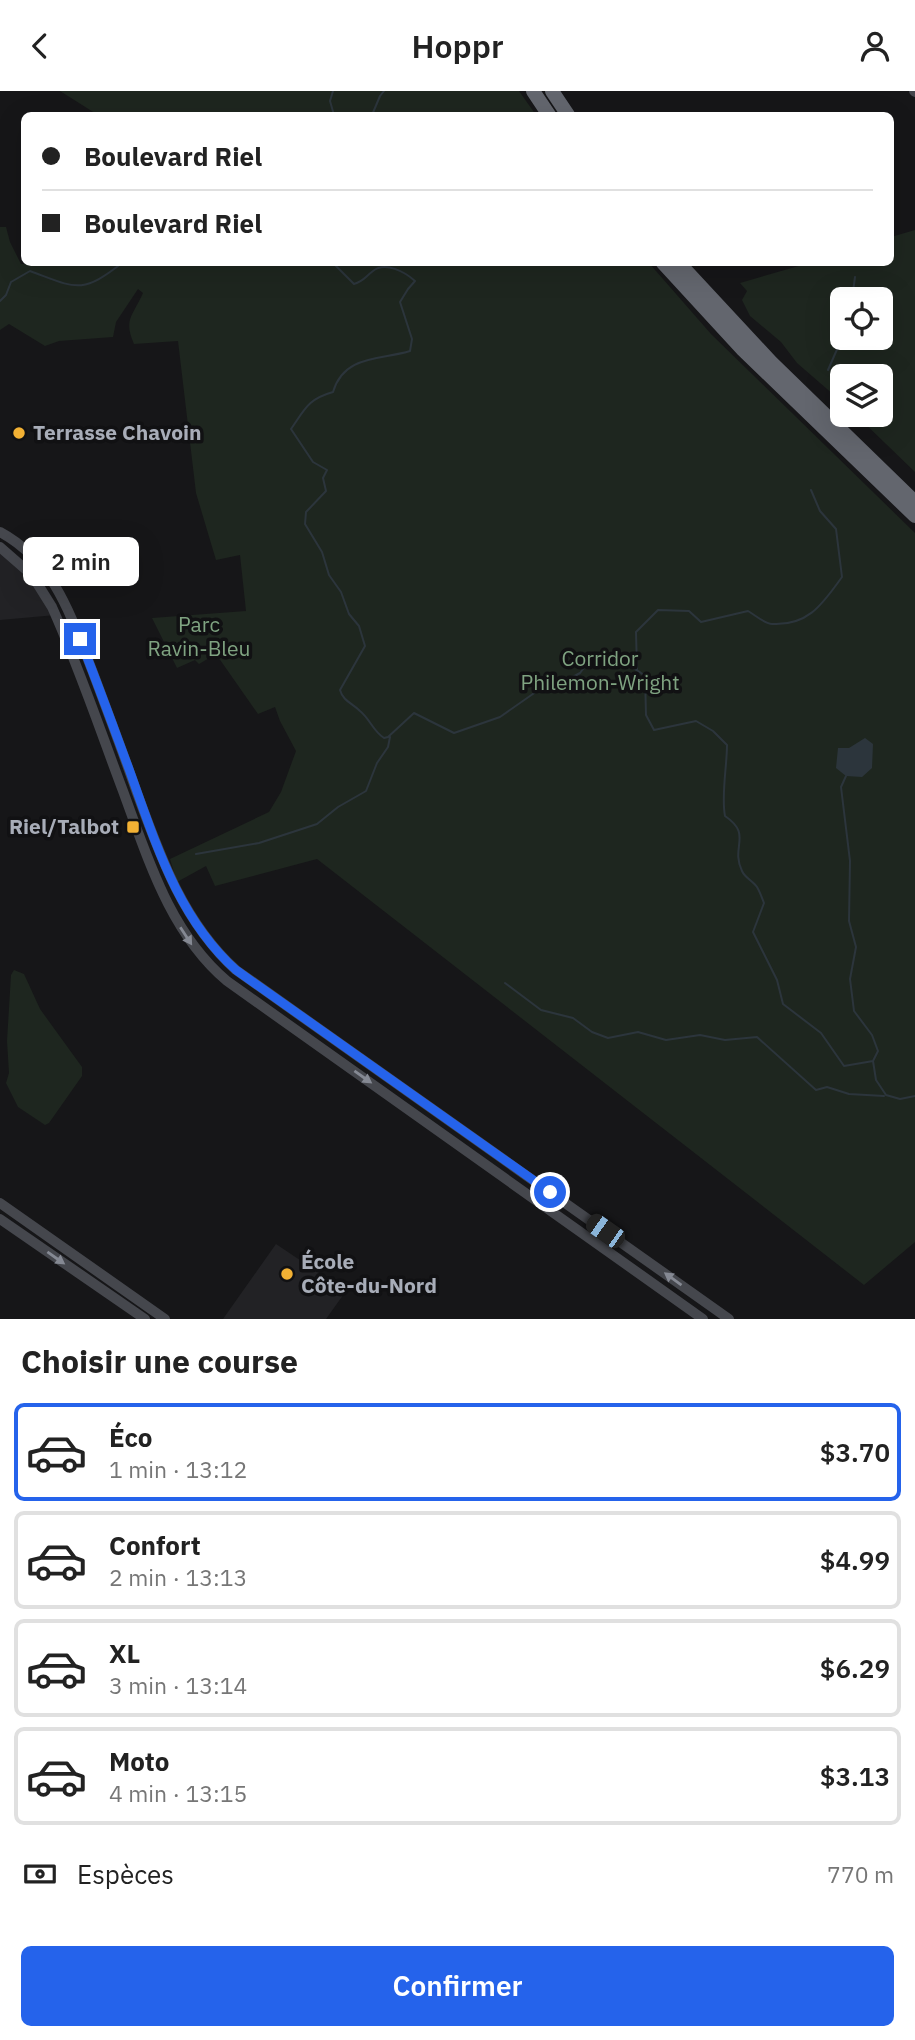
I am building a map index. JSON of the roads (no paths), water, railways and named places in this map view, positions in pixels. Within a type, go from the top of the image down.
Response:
[{"type":"highway","points":[[533,91],[547,112]]},
{"type":"highway","points":[[552,91],[567,112]]},
{"type":"highway","points":[[557,91],[568,112]]},
{"type":"highway","points":[[666,266],[743,350],[915,516]]},
{"type":"highway","points":[[682,266],[779,370],[915,502]]},
{"type":"street","points":[[0,531],[19,543],[38,561],[61,594],[161,857],[187,909],[211,946],[247,977],[729,1319]]},
{"type":"street","points":[[0,547],[32,575],[52,607],[155,874],[177,921],[204,960],[227,981],[703,1319]]},
{"type":"street","points":[[0,1203],[165,1319]]},
{"type":"street","points":[[0,1219],[145,1319]]},
{"type":"waterway","points":[[333,91],[330,101],[333,112]]},
{"type":"waterway","points":[[373,112],[384,91]]},
{"type":"waterway","points":[[0,301],[6,295],[11,282],[30,271],[78,285],[97,280],[118,266]]},
{"type":"waterway","points":[[336,266],[354,284],[383,267],[400,271],[415,281],[400,302],[412,339],[410,351],[355,365],[338,380],[333,392],[308,406],[291,429],[313,462],[327,470],[323,478],[326,491],[306,512],[305,524],[322,552],[329,575],[341,592],[349,614],[359,626],[365,646],[340,690],[343,697],[363,714],[384,738],[414,713],[454,733],[500,717],[550,682],[569,679],[580,673],[589,661],[619,664],[639,671],[645,676],[646,715],[654,730],[696,721],[713,731],[727,745],[725,816],[738,829],[740,835],[738,855],[742,871],[757,887],[764,903],[753,932],[777,980],[783,1004],[821,1033],[844,1066],[873,1061],[876,1080],[886,1095],[900,1099],[915,1096]]},
{"type":"waterway","points":[[854,287],[855,277]]},
{"type":"waterway","points":[[828,370],[837,350]]},
{"type":"waterway","points":[[637,670],[636,632],[658,610],[689,611],[701,622],[748,611],[769,624],[785,624],[805,617],[821,604],[842,577],[836,529],[820,511],[811,490]]},
{"type":"waterway","points":[[196,854],[259,843],[317,824],[338,807],[366,791],[377,763],[388,747],[390,737]]},
{"type":"waterway","points":[[846,776],[841,787],[850,861],[849,921],[856,947],[850,979],[854,1011],[872,1035],[878,1051],[873,1061]]},
{"type":"waterway","points":[[505,983],[541,1010],[573,1018],[592,1032],[608,1038],[638,1032],[666,1040],[700,1035],[725,1040],[757,1037],[816,1090],[827,1087],[849,1094],[884,1096]]},
{"type":"place","name":"Terrasse Chavoin","points":[[19,433]]},
{"type":"place","name":"Riel/Talbot","points":[[133,827]]},
{"type":"place","name":"École Côte-du-Nord","points":[[287,1274]]},
{"type":"park label","name":"Parc Ravin-Bleu","points":[[199,637]]},
{"type":"park label","name":"Corridor Philemon-Wright","points":[[600,671]]}]
